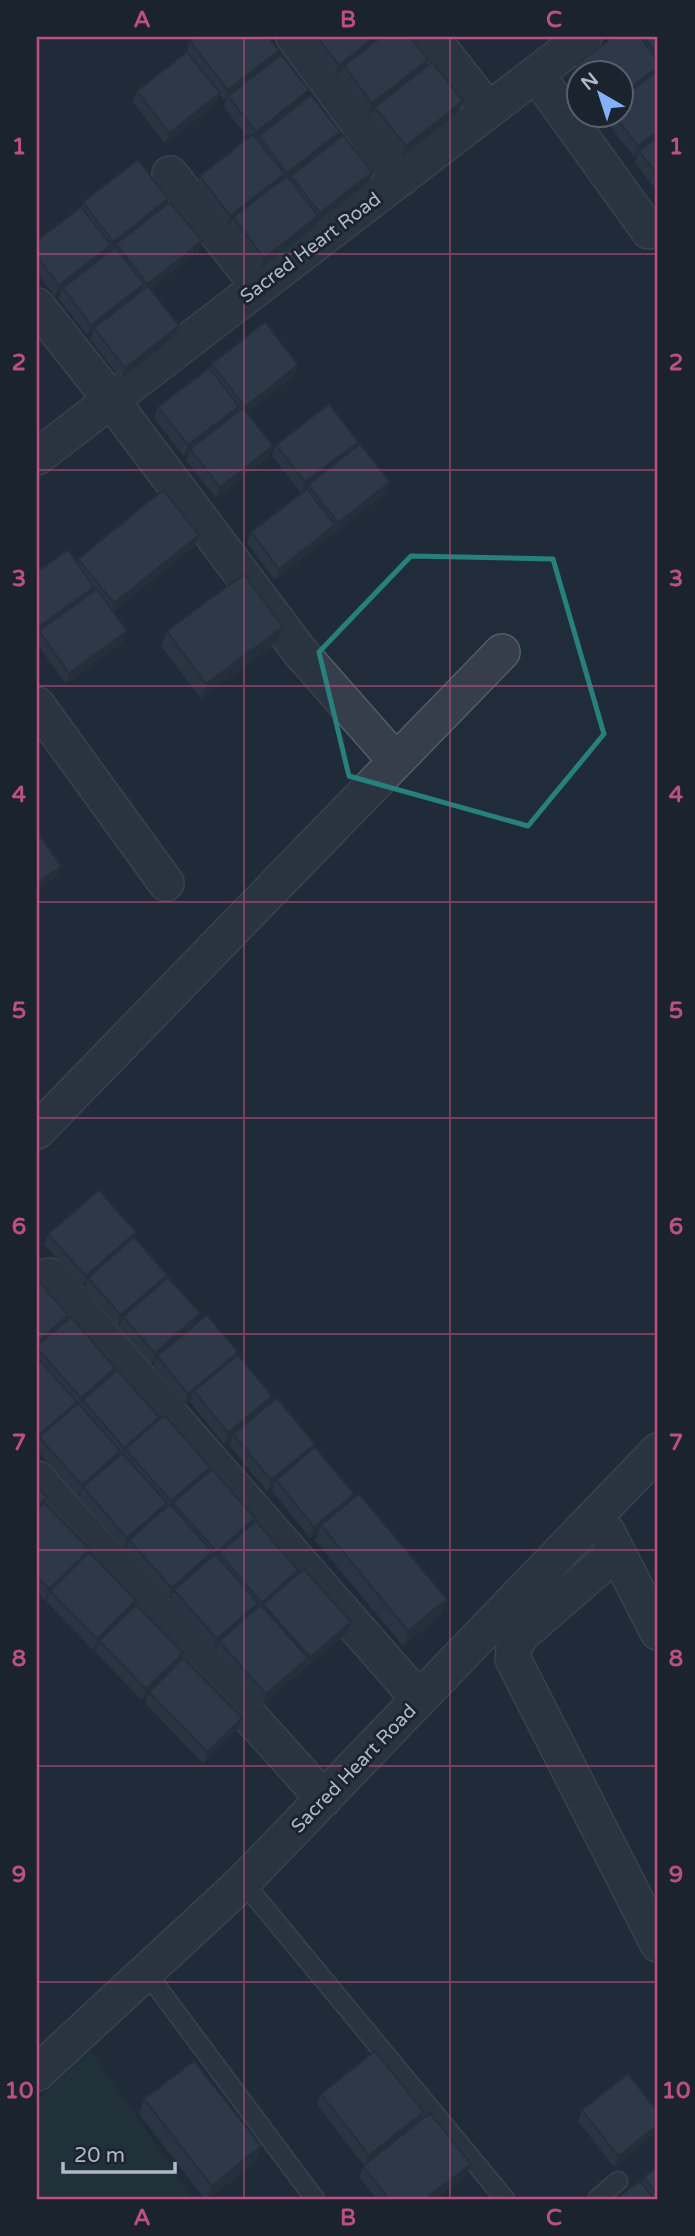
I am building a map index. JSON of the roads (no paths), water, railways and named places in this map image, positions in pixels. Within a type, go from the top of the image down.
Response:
[{"type":"street","points":[[295,37],[400,179]]},
{"type":"street","points":[[431,37],[488,110]]},
{"type":"street","name":"Sacred Heart Road","points":[[37,457],[584,37]]},
{"type":"street","points":[[536,74],[649,231]]},
{"type":"street","points":[[170,174],[259,286]]},
{"type":"street","points":[[37,306],[301,653],[396,761]]},
{"type":"street","points":[[37,1131],[502,652]]},
{"type":"street","points":[[37,705],[166,883]]},
{"type":"street","points":[[49,1276],[419,1699]]},
{"type":"street","name":"Sacred Heart Road","points":[[37,2073],[243,1882],[658,1451]]},
{"type":"street","points":[[37,1479],[324,1799]]},
{"type":"street","points":[[597,1514],[658,1632]]},
{"type":"street","points":[[617,1552],[521,1635],[514,1647],[513,1659],[658,1944]]},
{"type":"lane","points":[[243,1882],[505,2199]]},
{"type":"lane","points":[[146,1972],[314,2199]]},
{"type":"lane","points":[[597,2199],[618,2181]]}]
